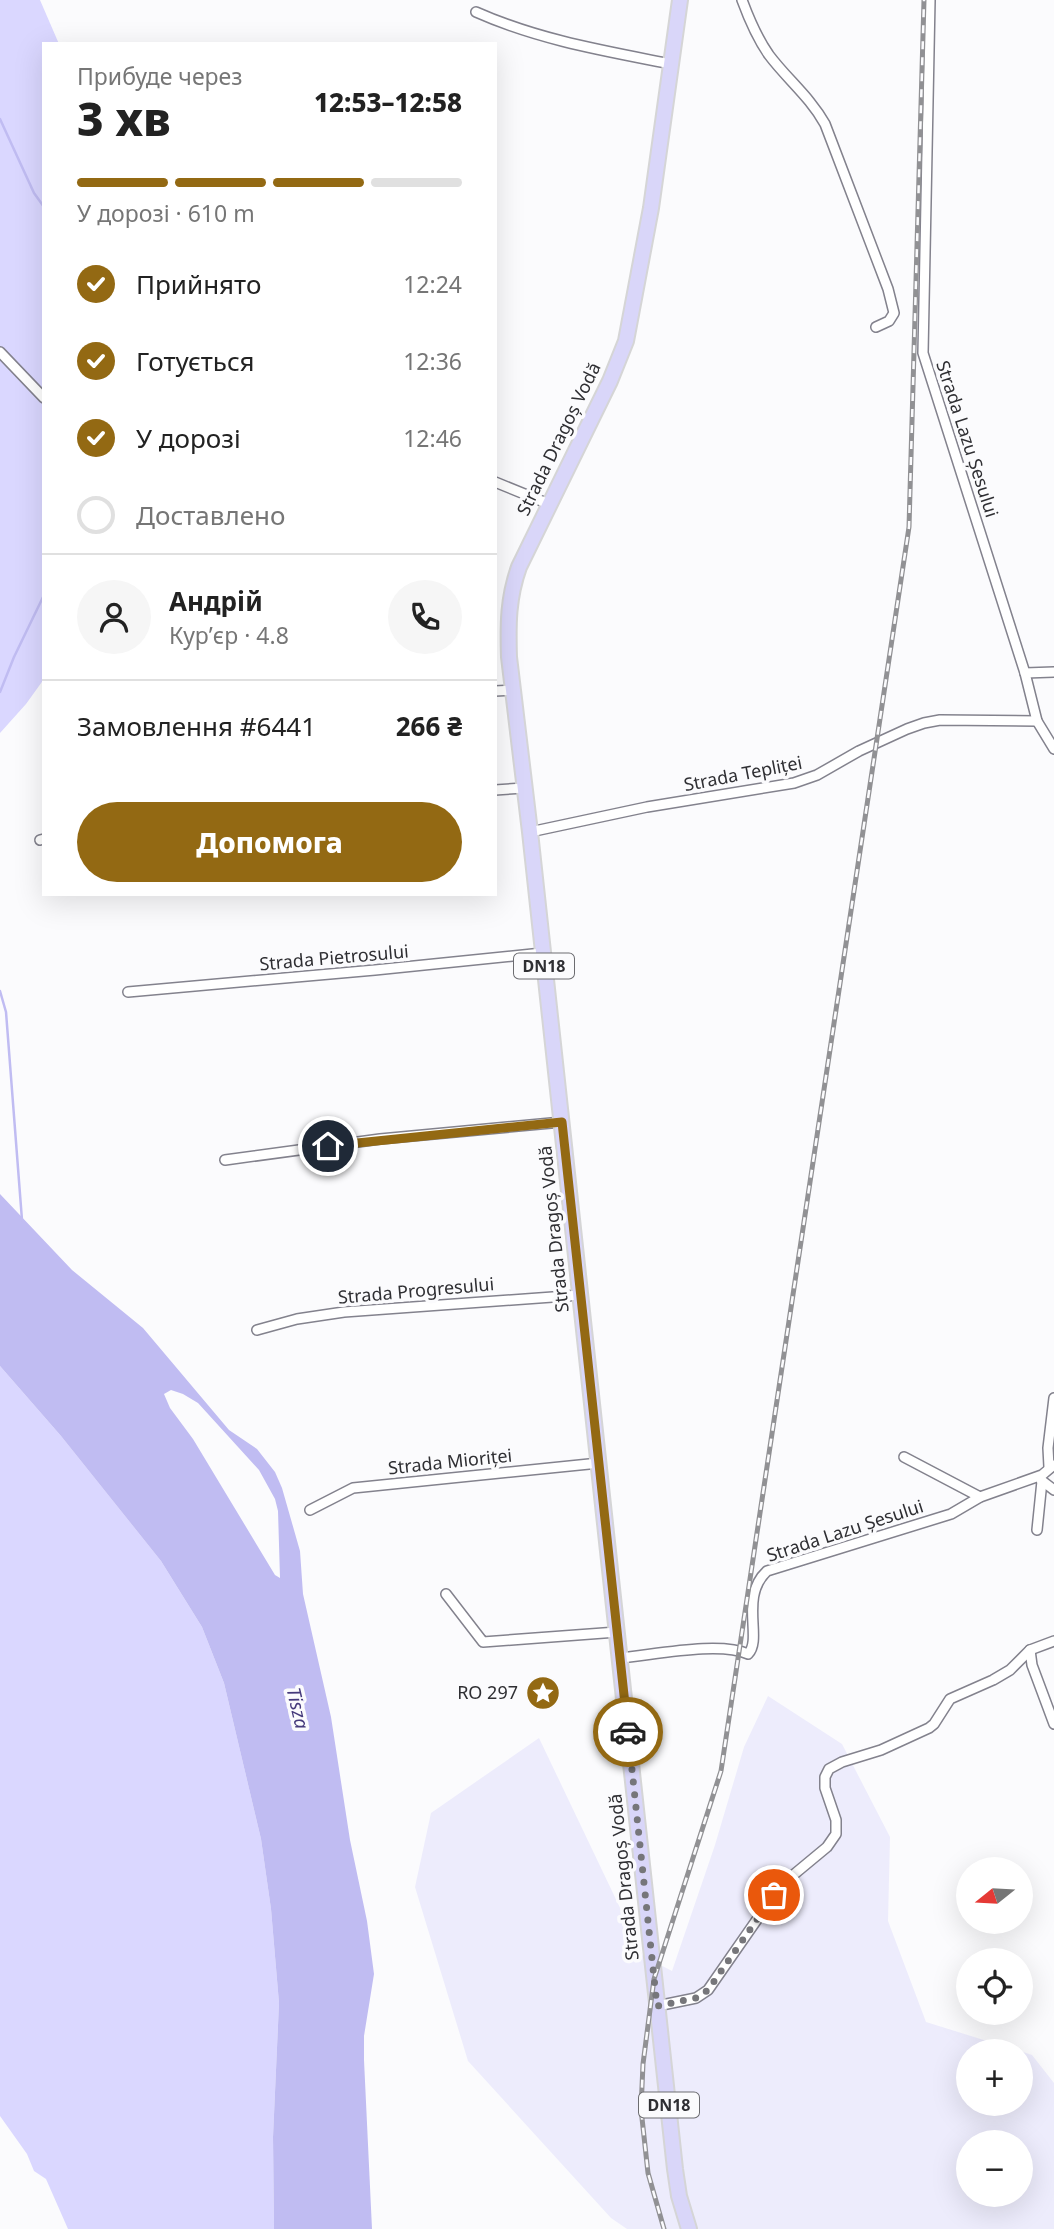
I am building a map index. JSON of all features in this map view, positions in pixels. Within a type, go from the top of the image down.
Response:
[{"type":"main road","name":"Strada Dragoș Vodă","points":[[680,0],[651,208],[626,341],[610,381],[519,567],[511,592],[508,629],[677,2183],[689,2229]]},
{"type":"street","points":[[741,0],[769,55],[813,103],[825,124],[888,289],[894,313],[889,321],[876,327]]},
{"type":"street","name":"Strada Lazu Șesului","points":[[930,0],[923,353],[1025,673],[1037,721],[1054,749]]},
{"type":"street","points":[[476,12],[554,41],[671,64]]},
{"type":"street","points":[[0,352],[42,396]]},
{"type":"street","points":[[497,483],[549,504]]},
{"type":"street","points":[[1025,673],[1054,672]]},
{"type":"street","points":[[497,691],[513,690]]},
{"type":"street","name":"Strada Tepliței","points":[[530,832],[634,809],[794,783],[817,775],[859,751],[907,729],[940,720],[1037,721]]},
{"type":"street","points":[[497,790],[524,788]]},
{"type":"street","name":"Strada Pietrosului","points":[[128,992],[542,953]]},
{"type":"street","points":[[225,1160],[380,1139],[562,1122]]},
{"type":"street","name":"Strada Progresului","points":[[257,1330],[297,1319],[344,1312],[580,1295]]},
{"type":"street","points":[[1052,1466],[1048,1448],[1054,1398]]},
{"type":"street","points":[[904,1457],[980,1497]]},
{"type":"street","name":"Strada Mioriței","points":[[310,1510],[353,1488],[599,1463]]},
{"type":"street","name":"Strada Lazu Șesului","points":[[620,1658],[716,1648],[748,1654],[753,1649],[754,1642],[752,1607],[755,1588],[768,1571],[951,1514],[980,1497],[1039,1479],[1052,1466]]},
{"type":"street","points":[[1039,1479],[1054,1490]]},
{"type":"street","points":[[1037,1530],[1039,1479]]},
{"type":"street","points":[[446,1594],[483,1642],[498,1643],[617,1632]]},
{"type":"street","points":[[657,2006],[696,1998],[708,1990],[774,1895],[827,1847],[836,1834],[836,1820],[825,1788],[825,1777],[829,1769],[842,1762],[881,1750],[929,1728],[950,1699],[993,1681],[1010,1670],[1030,1650],[1054,1641]]},
{"type":"street","points":[[1030,1650],[1032,1665],[1054,1724]]},
{"type":"shaded area","points":[[0,0],[40,0],[58,42],[42,42],[42,682],[0,733]]},
{"type":"shaded area","points":[[0,1366],[61,1436],[161,1561],[202,1627],[224,1683],[261,1839],[271,1909],[279,2003],[273,2137],[274,2229],[68,2229],[46,2179],[34,2171],[27,2154],[0,2116]]},
{"type":"shaded area","points":[[768,1696],[842,1744],[890,1837],[888,1921],[926,2022],[981,2039],[956,2039],[956,2116],[1033,2116],[1033,2056],[1054,2083],[1054,2229],[627,2229],[611,2218],[468,2061],[415,1887],[431,1813],[539,1738],[643,1956],[672,1971],[715,1845],[744,1747]]},
{"type":"water","name":"Tisza","points":[[0,1194],[72,1270],[143,1328],[229,1430],[257,1449],[275,1472],[282,1488],[300,1551],[303,1594],[331,1717],[374,1974],[364,2036],[372,2229],[274,2229],[273,2137],[279,2003],[271,1909],[261,1839],[224,1683],[202,1627],[161,1561],[61,1436],[0,1366]],"holes":[[[171,1390],[198,1403],[259,1470],[275,1499],[278,1511],[280,1578],[275,1575],[193,1439],[170,1408],[164,1394]]]},
{"type":"waterway","points":[[0,119],[34,193],[42,204]]},
{"type":"waterway","points":[[0,692],[42,599]]},
{"type":"waterway","points":[[0,991],[6,1012],[22,1220]]},
{"type":"railway","points":[[664,2229],[648,2173],[641,2109],[643,2064],[654,1979],[721,1771],[909,527],[924,0]]},
{"type":"way so far","points":[[628,1732],[657,2006],[696,1998],[708,1990],[744,1942],[774,1895]]},
{"type":"place","name":"RO 297","points":[[543,1693]]},
{"type":"route","points":[[328,1146],[562,1122],[628,1732]]}]
